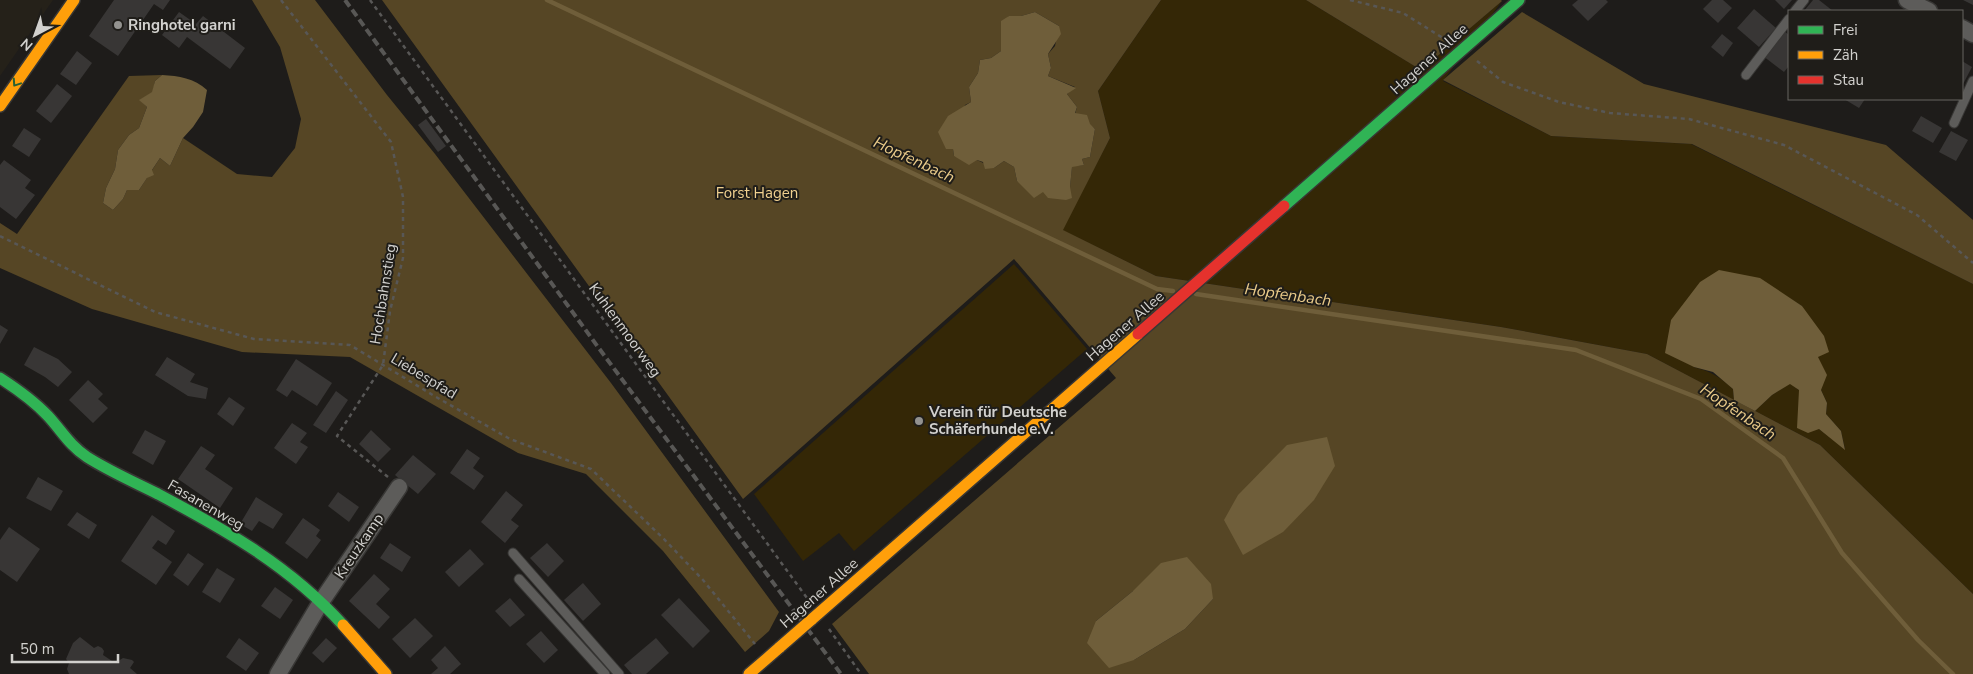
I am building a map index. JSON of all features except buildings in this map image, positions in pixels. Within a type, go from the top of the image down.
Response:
[{"type":"street","points":[[0,106],[74,0]]},
{"type":"street","name":"Hagener Allee","points":[[749,674],[1519,0]]},
{"type":"street","name":"Fasanenweg","points":[[0,378],[26,396],[48,416],[66,440],[78,451],[102,467],[157,494],[216,527],[285,570],[321,602],[386,674]]},
{"type":"street","name":"Kreuzkamp","points":[[278,674],[321,602],[399,487]]},
{"type":"lane","points":[[1796,10],[1804,0]]},
{"type":"lane","points":[[1746,75],[1788,20]]},
{"type":"lane","points":[[1954,123],[1973,81]]},
{"type":"lane","points":[[513,553],[619,674]]},
{"type":"lane","points":[[519,579],[604,674]]},
{"type":"path","name":"Hochbahnstieg","points":[[281,0],[391,142],[403,197],[403,258],[390,311],[383,365],[337,436],[399,487]]},
{"type":"path","name":"Kuhlenmoorweg","points":[[370,0],[815,617],[861,674]]},
{"type":"path","points":[[1350,0],[1403,13],[1462,50],[1503,82],[1559,102],[1610,113],[1689,119],[1784,145],[1917,216],[1973,263]]},
{"type":"path","name":"Liebespfad","points":[[0,236],[155,312],[254,339],[350,345],[510,439],[591,468],[703,580],[766,659]]},
{"type":"shaded area","points":[[0,0],[53,0],[0,76]]},
{"type":"shaded area","points":[[1161,0],[1306,0],[1421,70],[1502,1],[1443,81],[1551,136],[1691,144],[1973,284],[1973,594],[1820,445],[1755,411],[1772,395],[1790,383],[1799,390],[1819,429],[1845,449],[1841,431],[1826,414],[1827,403],[1821,390],[1818,357],[1802,306],[1783,294],[1694,367],[1711,373],[1724,381],[1733,389],[1734,400],[1647,354],[1501,327],[1156,276],[1062,230],[1110,138],[1098,91]]},
{"type":"shaded area","points":[[1035,12],[1059,26],[1061,34],[1048,54],[1051,68],[1048,76],[1076,88],[1067,94],[1077,107],[1075,113],[1087,115],[1090,124],[1095,129],[1090,157],[1082,159],[1084,165],[1072,167],[1070,187],[1072,198],[1066,200],[1048,198],[1043,192],[1034,198],[1017,181],[1014,167],[1004,161],[994,168],[985,169],[983,162],[977,160],[969,165],[954,156],[953,149],[946,149],[938,132],[948,116],[971,102],[969,87],[978,73],[980,60],[991,58],[1001,51],[1001,21],[1009,16],[1021,16]]},
{"type":"shaded area","points":[[162,75],[186,78],[207,90],[203,112],[183,138],[170,166],[160,158],[152,170],[154,175],[147,178],[139,190],[127,190],[123,199],[113,210],[103,203],[106,188],[115,169],[118,150],[129,135],[139,128],[147,107],[139,100],[152,92],[155,81]]},
{"type":"shaded area","name":"Verein für Deutsche Schäferhunde e.V.","points":[[1014,264],[1087,349],[854,551],[839,533],[803,561],[754,494]]},
{"type":"shaded area","points":[[1719,270],[1760,278],[1802,306],[1824,336],[1829,352],[1818,357],[1827,375],[1821,390],[1827,403],[1826,414],[1841,431],[1845,450],[1819,429],[1808,433],[1797,428],[1799,390],[1790,384],[1772,395],[1755,411],[1734,400],[1733,389],[1713,372],[1694,367],[1665,353],[1671,320],[1700,282]]},
{"type":"shaded area","points":[[1327,437],[1335,466],[1314,500],[1283,532],[1243,555],[1224,520],[1238,495],[1287,445]]},
{"type":"shaded area","points":[[1187,557],[1211,584],[1213,599],[1185,629],[1134,660],[1109,668],[1087,643],[1096,621],[1133,591],[1161,563]]},
{"type":"green space","points":[[252,0],[315,0],[611,383],[779,612],[769,631],[745,652],[663,551],[586,474],[518,453],[350,357],[242,352],[92,309],[0,268],[0,223],[17,234],[129,76],[162,75],[155,81],[153,92],[140,100],[147,107],[139,128],[129,135],[118,150],[115,169],[106,188],[103,203],[113,210],[123,199],[127,190],[139,190],[160,158],[170,166],[183,138],[237,174],[272,177],[295,148],[301,119],[280,47]]},
{"type":"green space","name":"Forst Hagen","points":[[382,0],[1161,0],[1098,91],[1110,138],[1063,230],[1156,276],[1501,327],[1647,354],[1820,445],[1973,594],[1973,674],[869,674],[832,624],[1116,378],[1014,259],[743,499]],"holes":[[[1035,12],[1059,26],[1055,46],[1048,54],[1051,68],[1048,76],[1075,87],[1067,94],[1077,107],[1075,114],[1095,129],[1090,157],[1082,159],[1084,165],[1072,166],[1070,187],[1043,192],[1017,181],[1014,167],[1004,161],[994,168],[977,160],[954,156],[953,149],[965,105],[971,102],[969,87],[978,73],[980,60],[991,58],[1001,51],[1002,26],[1009,16],[1021,16]],[[1133,591],[1213,599],[1185,629],[1134,660],[1096,621]]]},
{"type":"green space","points":[[1306,0],[1501,0],[1502,1],[1421,70]]},
{"type":"green space","points":[[1522,12],[1644,84],[1886,145],[1973,220],[1973,284],[1692,144],[1551,136],[1443,80]]},
{"type":"waterway","name":"Hopfenbach","points":[[547,0],[1157,289],[1173,291]]},
{"type":"waterway","name":"Hopfenbach","points":[[1196,294],[1576,350],[1701,399],[1783,458],[1842,553],[1918,640],[1953,674]]},
{"type":"railway","points":[[345,0],[598,347],[841,674]]},
{"type":"traffic: fast","points":[[1284,206],[1519,0]]},
{"type":"traffic: fast","points":[[0,378],[37,405],[81,453],[113,472],[158,494],[257,551],[302,585],[343,625]]},
{"type":"traffic: slow","points":[[0,106],[74,0]]},
{"type":"traffic: slow","points":[[811,620],[1138,334]]},
{"type":"traffic: slow","points":[[780,647],[811,620]]},
{"type":"traffic: slow","points":[[343,625],[386,674]]},
{"type":"traffic: slow","points":[[749,674],[780,647]]},
{"type":"traffic: jam","points":[[1138,334],[1284,206]]},
{"type":"place","name":"Ringhotel garni","points":[[118,25]]},
{"type":"place","name":"Verein für Deutsche Schäferhunde e.V.","points":[[919,421]]}]
